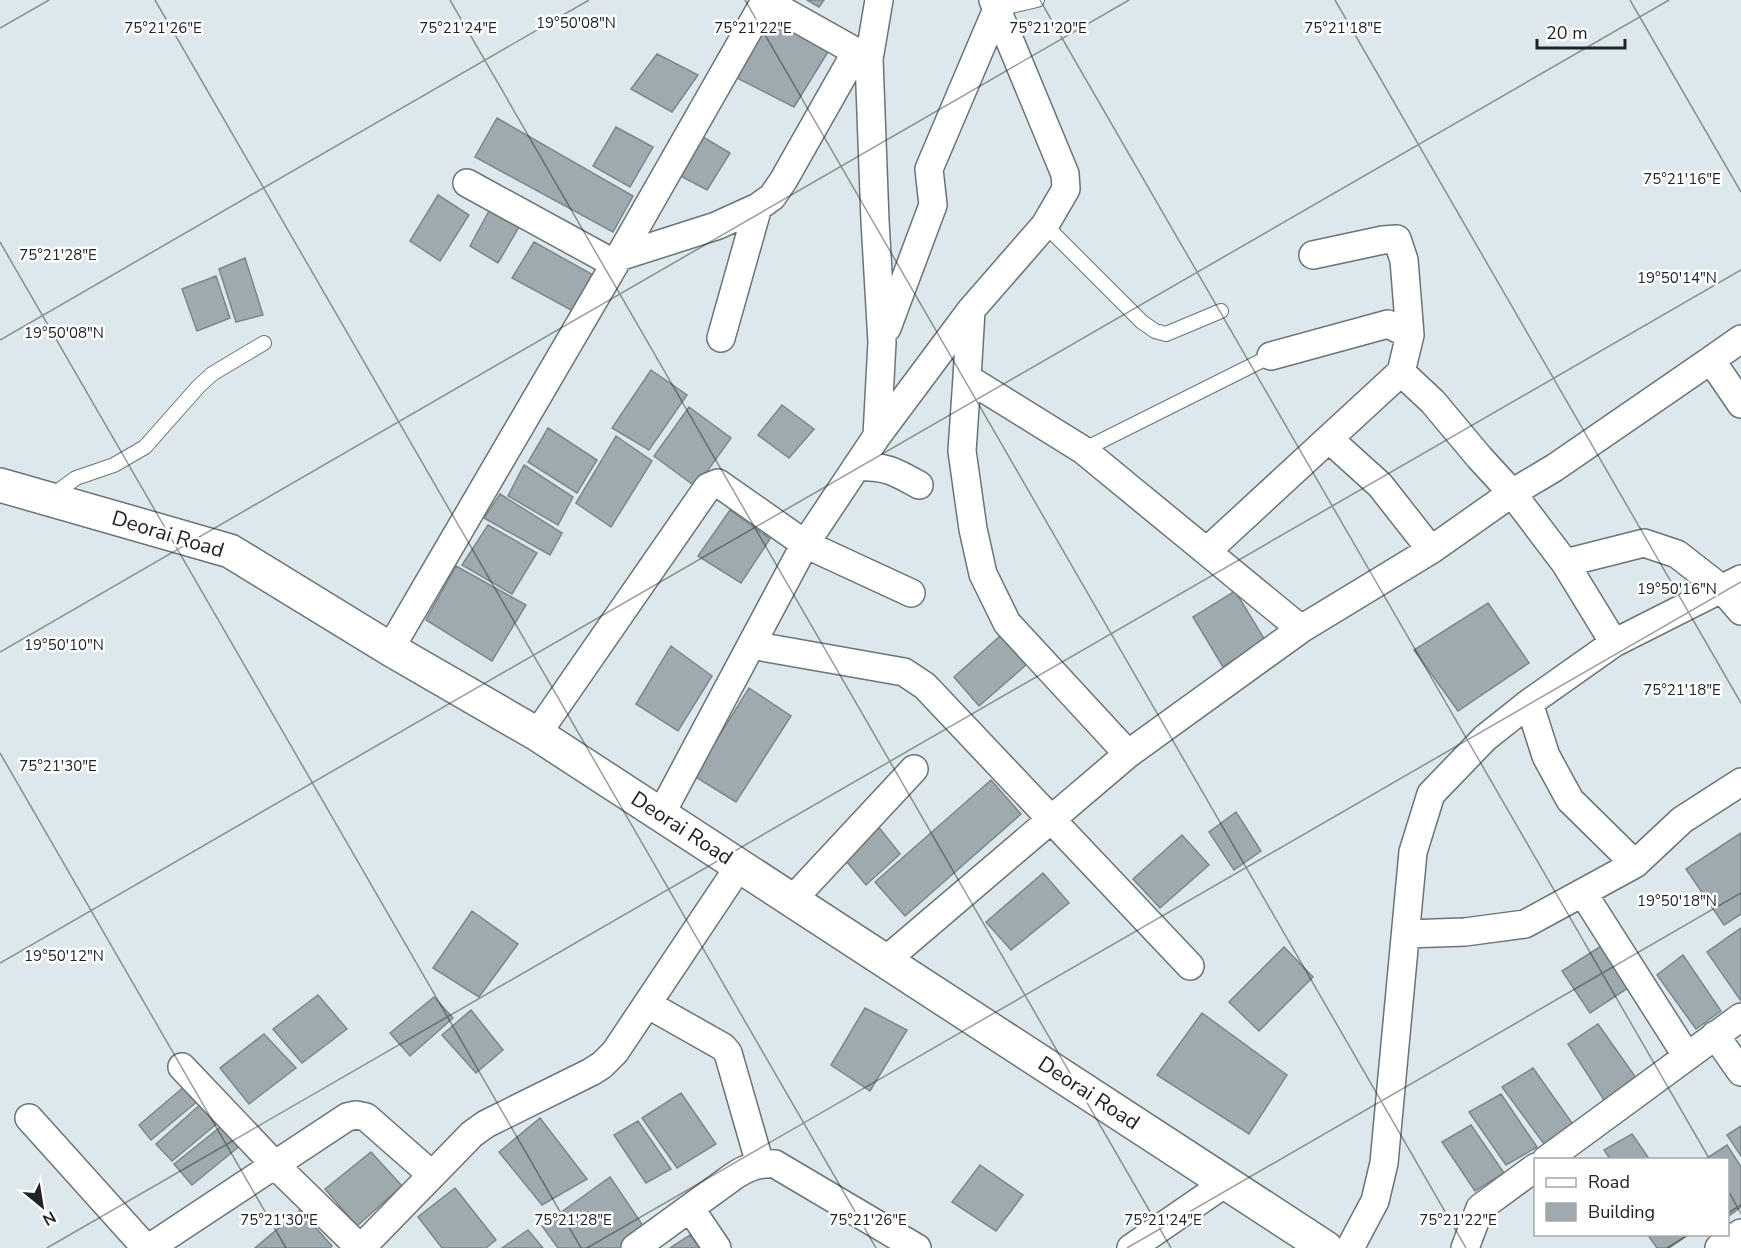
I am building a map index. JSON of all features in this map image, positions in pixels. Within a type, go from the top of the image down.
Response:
[{"type":"street","points":[[467,183],[617,261],[716,226],[758,207],[772,197],[863,56],[879,0]]},
{"type":"street","points":[[390,649],[617,261],[761,8],[771,4],[863,56]]},
{"type":"street","points":[[882,342],[933,205],[929,169],[995,5]]},
{"type":"street","points":[[661,814],[805,544],[877,436],[971,309],[1045,225],[1066,189],[1065,174],[995,5]]},
{"type":"street","points":[[863,56],[882,342],[877,436]]},
{"type":"street","points":[[722,338],[758,207]]},
{"type":"street","points":[[1207,551],[1401,372],[1410,335],[1404,260],[1397,239],[1313,255]]},
{"type":"street","points":[[971,309],[962,452],[973,529],[983,574],[1007,623],[1128,754]]},
{"type":"street","points":[[1271,356],[1388,324],[1410,335]]},
{"type":"street","points":[[886,960],[1128,754],[1301,628],[1431,550],[1741,339]]},
{"type":"street","points":[[1711,360],[1741,404]]},
{"type":"street","points":[[1401,372],[1433,402],[1512,493],[1565,563],[1614,643]]},
{"type":"street","points":[[967,378],[1083,450],[1301,628]]},
{"type":"street","points":[[1329,439],[1380,485],[1431,550]]},
{"type":"street","points":[[856,467],[875,466],[894,471],[919,485]]},
{"type":"street","points":[[537,734],[708,487],[718,483],[805,544],[911,593]]},
{"type":"street","name":"Deorai Road","points":[[0,485],[230,551],[390,649],[537,734],[1326,1248]]},
{"type":"street","points":[[1565,563],[1644,543],[1677,554],[1732,584],[1741,611]]},
{"type":"street","points":[[1350,1248],[1375,1201],[1384,1163],[1413,852],[1431,794],[1485,738],[1529,703],[1614,643],[1732,584]]},
{"type":"street","points":[[751,645],[904,672],[925,686],[1190,966]]},
{"type":"street","points":[[1529,703],[1546,756],[1570,800],[1635,864]]},
{"type":"street","points":[[793,899],[914,769]]},
{"type":"street","points":[[1406,933],[1465,932],[1525,924],[1635,864],[1682,820],[1741,782]]},
{"type":"street","points":[[182,1067],[275,1165],[361,1248],[472,1134],[602,1065],[615,1052],[740,865]]},
{"type":"street","points":[[1583,893],[1686,1055]]},
{"type":"street","points":[[648,1004],[723,1047],[728,1053],[760,1164]]},
{"type":"street","points":[[1549,1158],[1686,1055],[1741,1017]]},
{"type":"street","points":[[1715,1035],[1741,1072]]},
{"type":"street","points":[[30,1118],[147,1248],[347,1117],[356,1115],[366,1117],[432,1175]]},
{"type":"street","points":[[635,1248],[734,1176],[760,1164],[775,1164],[917,1248]]},
{"type":"street","points":[[1465,1248],[1480,1208],[1534,1168]]},
{"type":"street","points":[[1131,1248],[1227,1182]]},
{"type":"street","points":[[690,1208],[717,1248]]},
{"type":"street","points":[[1719,1248],[1741,1233]]},
{"type":"lane","points":[[995,5],[1037,0]]},
{"type":"lane","points":[[1045,225],[1142,322],[1155,331],[1166,334],[1221,311]]},
{"type":"lane","points":[[49,498],[76,478],[114,465],[145,447],[212,374],[264,343]]},
{"type":"lane","points":[[1083,450],[1271,356]]},
{"type":"building","points":[[807,0],[824,0],[819,7]]},
{"type":"building","points":[[767,12],[831,47],[794,107],[731,75]]},
{"type":"building","points":[[657,54],[698,75],[672,112],[631,89]]},
{"type":"building","points":[[497,118],[633,196],[613,232],[475,157]]},
{"type":"building","points":[[616,127],[653,147],[630,187],[593,166]]},
{"type":"building","points":[[698,134],[730,153],[707,190],[675,173]]},
{"type":"building","points":[[438,195],[469,215],[440,261],[410,241]]},
{"type":"building","points":[[490,209],[519,227],[498,263],[470,246]]},
{"type":"building","points":[[534,242],[595,276],[573,311],[512,278]]},
{"type":"building","points":[[245,258],[263,315],[236,322],[219,269]]},
{"type":"building","points":[[216,276],[230,318],[197,331],[182,289]]},
{"type":"building","points":[[651,370],[687,395],[649,450],[612,428]]},
{"type":"building","points":[[782,405],[814,429],[789,458],[758,435]]},
{"type":"building","points":[[689,407],[731,438],[696,487],[654,456]]},
{"type":"building","points":[[548,428],[597,460],[577,493],[528,462]]},
{"type":"building","points":[[616,436],[652,461],[611,527],[576,503]]},
{"type":"building","points":[[524,465],[573,497],[558,525],[508,496]]},
{"type":"building","points":[[500,494],[562,533],[550,555],[484,518]]},
{"type":"building","points":[[730,510],[770,539],[741,583],[698,556]]},
{"type":"building","points":[[488,525],[537,553],[512,594],[462,565]]},
{"type":"building","points":[[456,566],[526,605],[492,661],[426,620]]},
{"type":"building","points":[[1235,591],[1265,640],[1223,667],[1193,617]]},
{"type":"building","points":[[1488,603],[1529,663],[1458,711],[1414,650]]},
{"type":"building","points":[[1000,636],[1026,665],[979,706],[954,677]]},
{"type":"building","points":[[671,646],[712,676],[678,731],[636,704]]},
{"type":"building","points":[[749,688],[791,716],[736,802],[694,776]]},
{"type":"building","points":[[991,780],[1021,814],[905,916],[875,882]]},
{"type":"building","points":[[1236,812],[1261,851],[1234,870],[1209,832]]},
{"type":"building","points":[[877,825],[900,854],[866,885],[842,856]]},
{"type":"building","points":[[1741,833],[1741,914],[1724,925],[1686,869]]},
{"type":"building","points":[[1182,835],[1209,865],[1160,908],[1133,879]]},
{"type":"building","points":[[1043,873],[1069,903],[1011,950],[986,922]]},
{"type":"building","points":[[472,911],[518,944],[479,997],[433,968]]},
{"type":"building","points":[[1741,928],[1741,1001],[1707,952]]},
{"type":"building","points":[[1601,946],[1628,988],[1590,1013],[1562,971]]},
{"type":"building","points":[[1284,947],[1313,977],[1259,1031],[1229,1002]]},
{"type":"building","points":[[1683,955],[1721,1011],[1696,1029],[1657,975]]},
{"type":"building","points":[[318,995],[347,1029],[302,1063],[273,1029]]},
{"type":"building","points":[[434,997],[453,1018],[410,1056],[390,1033]]},
{"type":"building","points":[[865,1008],[907,1030],[870,1091],[831,1065]]},
{"type":"building","points":[[471,1010],[503,1050],[476,1073],[442,1035]]},
{"type":"building","points":[[1202,1013],[1287,1075],[1249,1134],[1157,1075]]},
{"type":"building","points":[[1598,1024],[1639,1082],[1606,1103],[1568,1044]]},
{"type":"building","points":[[264,1034],[296,1068],[249,1104],[220,1068]]},
{"type":"building","points":[[1533,1068],[1577,1130],[1547,1148],[1502,1087]]},
{"type":"building","points":[[185,1086],[199,1100],[151,1140],[139,1125]]},
{"type":"building","points":[[681,1093],[716,1144],[677,1168],[642,1118]]},
{"type":"building","points":[[1501,1094],[1537,1147],[1506,1165],[1469,1112]]},
{"type":"building","points":[[203,1102],[219,1122],[172,1161],[156,1144]]},
{"type":"building","points":[[540,1118],[587,1179],[542,1205],[499,1152]]},
{"type":"building","points":[[638,1121],[671,1169],[646,1183],[614,1135]]},
{"type":"building","points":[[224,1124],[241,1145],[192,1185],[174,1164]]},
{"type":"building","points":[[1471,1125],[1504,1173],[1475,1191],[1442,1142]]},
{"type":"building","points":[[1741,1126],[1741,1156],[1727,1135]]},
{"type":"building","points":[[1632,1134],[1649,1158],[1610,1158],[1604,1150]]},
{"type":"building","points":[[1727,1145],[1741,1167],[1741,1207],[1730,1215],[1729,1158],[1707,1158]]},
{"type":"building","points":[[371,1152],[402,1186],[357,1226],[325,1189]]},
{"type":"building","points":[[980,1165],[1023,1195],[996,1231],[952,1202]]},
{"type":"building","points":[[610,1177],[646,1230],[620,1248],[558,1248],[542,1226]]},
{"type":"building","points":[[455,1188],[496,1240],[486,1248],[442,1248],[418,1217]]},
{"type":"building","points":[[300,1210],[332,1246],[330,1248],[255,1248]]},
{"type":"building","points":[[528,1230],[543,1248],[502,1248]]},
{"type":"building","points":[[690,1235],[700,1248],[670,1248]]},
{"type":"building","points":[[1648,1236],[1686,1236],[1669,1248],[1657,1248]]}]
